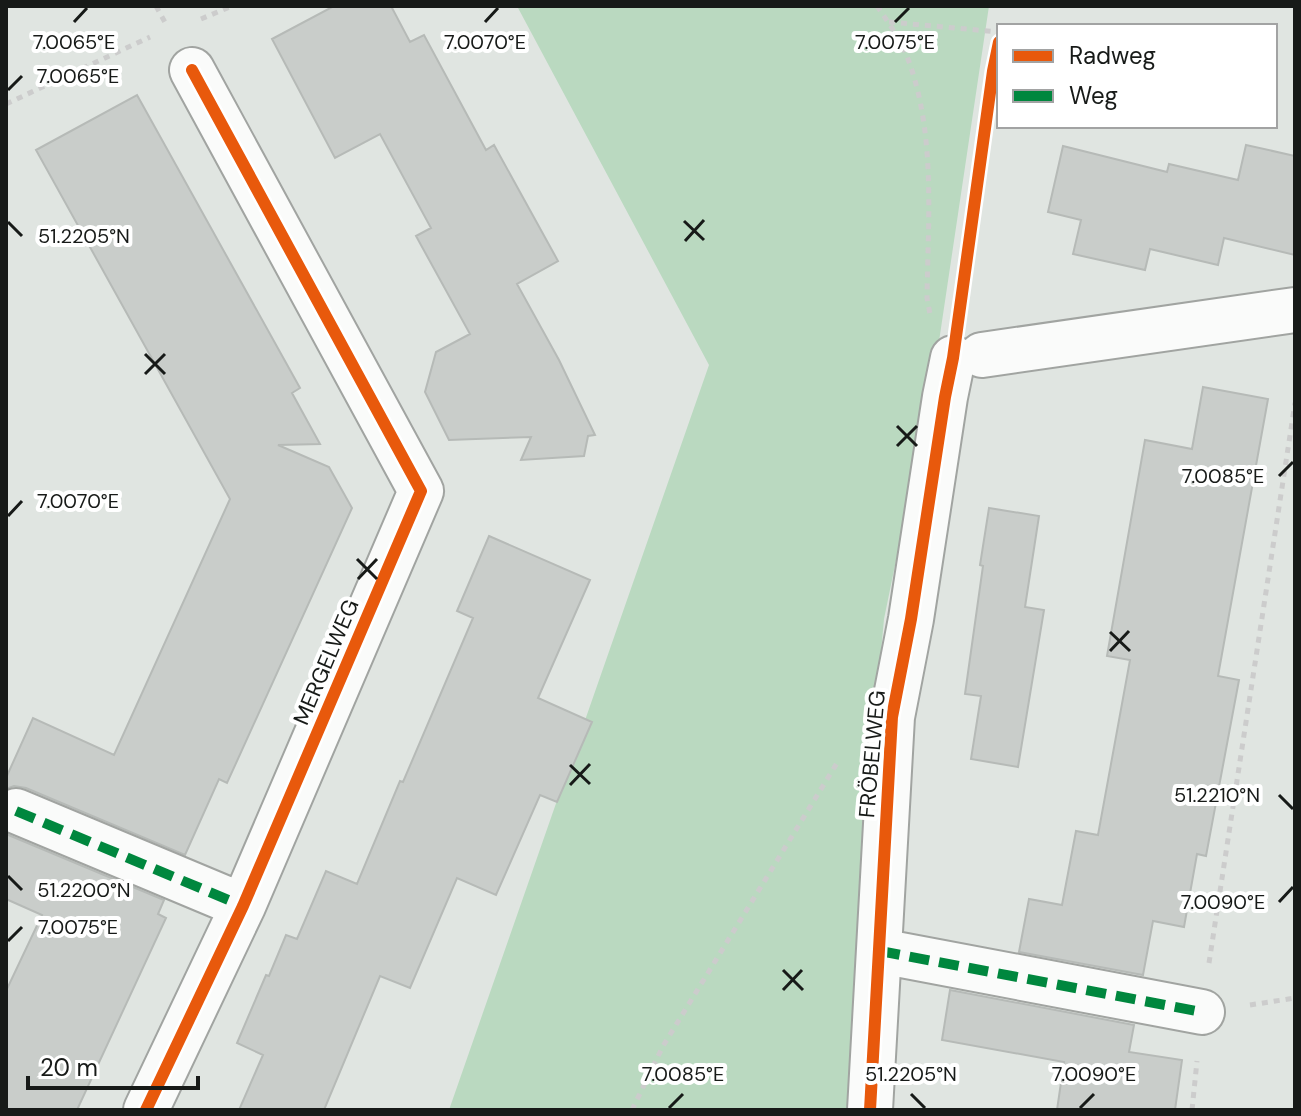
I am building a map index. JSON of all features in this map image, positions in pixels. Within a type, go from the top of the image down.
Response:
[{"type":"street","name":"MERGELWEG","points":[[146,1110],[243,906],[421,491],[192,70]]},
{"type":"street","points":[[967,357],[1295,310]]},
{"type":"street","name":"FRÖBELWEG","points":[[870,1110],[892,717],[911,619],[945,397],[967,357]]},
{"type":"street","points":[[16,811],[243,906]]},
{"type":"street","points":[[880,951],[1202,1012]]},
{"type":"path","points":[[156,6],[168,28],[180,25]]},
{"type":"path","points":[[193,22],[232,6]]},
{"type":"path","points":[[877,6],[907,56],[918,92],[926,145],[927,298],[931,321],[943,351],[967,357]]},
{"type":"path","points":[[888,22],[997,32]]},
{"type":"path","points":[[6,104],[154,35]]},
{"type":"path","points":[[1192,1110],[1202,1012],[1295,403]]},
{"type":"path","points":[[632,1110],[663,1046],[838,761],[892,717]]},
{"type":"green space","points":[[517,6],[989,6],[934,375],[884,619],[869,782],[854,1110],[449,1110],[709,365]]},
{"type":"building","points":[[334,6],[391,6],[410,42],[424,35],[486,150],[494,145],[558,261],[517,284],[559,360],[595,435],[588,436],[584,456],[521,460],[531,437],[449,440],[425,392],[436,352],[470,334],[416,236],[431,228],[380,134],[335,158],[272,39]]},
{"type":"building","points":[[137,95],[300,388],[292,393],[320,444],[278,445],[329,467],[352,508],[227,783],[219,779],[185,855],[26,788],[14,786],[6,789],[6,778],[33,718],[114,755],[230,499],[36,150]]},
{"type":"building","points":[[1246,145],[1295,156],[1295,255],[1224,238],[1218,265],[1150,249],[1145,270],[1073,254],[1081,220],[1048,212],[1063,146],[1167,172],[1169,164],[1238,180]]},
{"type":"building","points":[[1203,387],[1268,399],[1218,676],[1239,680],[1206,856],[1197,854],[1184,927],[1153,921],[1143,975],[1019,952],[1029,899],[1062,905],[1076,831],[1098,835],[1130,660],[1107,656],[1145,440],[1192,449]]},
{"type":"building","points":[[989,508],[1039,516],[1025,607],[1044,610],[1018,767],[971,759],[981,696],[965,694]]},
{"type":"building","points":[[489,536],[590,580],[538,698],[592,722],[557,802],[540,795],[496,895],[457,878],[410,988],[380,976],[324,1110],[239,1110],[263,1055],[237,1043],[266,975],[269,976],[286,935],[297,939],[326,871],[357,884],[473,618],[457,611]]},
{"type":"building","points":[[6,834],[164,900],[158,914],[166,918],[77,1110],[6,1110],[6,991],[42,915],[6,899]]},
{"type":"building","points":[[950,990],[1134,1025],[1129,1052],[1182,1060],[1175,1110],[1057,1110],[1064,1062],[942,1040]]},
{"type":"marked path","points":[[16,811],[243,906]]},
{"type":"marked path","points":[[880,951],[1202,1012]]},
{"type":"cycle path","points":[[870,1110],[892,717],[953,358],[997,52]]},
{"type":"cycle path","points":[[146,1110],[243,906],[421,491],[192,70]]}]
